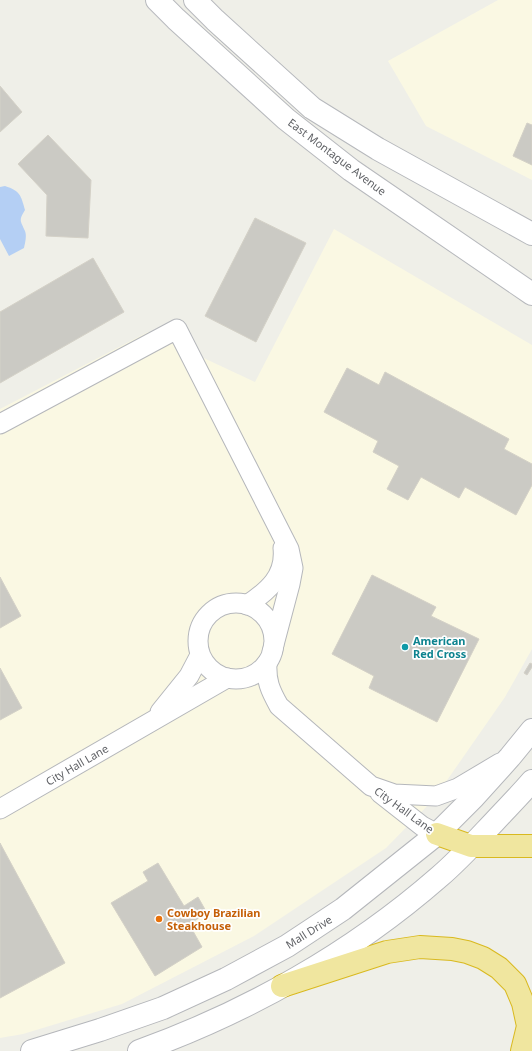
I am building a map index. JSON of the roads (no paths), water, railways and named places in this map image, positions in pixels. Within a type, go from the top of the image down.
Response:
[{"type":"highway","points":[[437,834],[471,846],[532,846]]},
{"type":"highway","points":[[282,986],[387,952],[420,947],[452,949],[467,952],[483,958],[515,984],[523,1003],[528,1026],[522,1051]]},
{"type":"street","name":"East Montague Avenue","points":[[157,0],[286,119],[351,170],[532,294]]},
{"type":"street","points":[[195,0],[312,108],[378,149],[532,234]]},
{"type":"street","points":[[0,424],[177,329],[281,530],[289,549],[293,568],[270,657],[258,672],[246,678],[233,680],[220,676],[209,669],[200,655],[198,646],[198,632],[204,620],[212,611],[222,606],[234,603],[247,605],[257,610],[266,618],[271,628],[274,640],[270,657]]},
{"type":"street","points":[[247,605],[266,592],[275,581],[284,556],[281,530]]},
{"type":"street","name":"City Hall Lane","points":[[154,720],[189,676],[200,655]]},
{"type":"street","name":"City Hall Lane","points":[[270,657],[267,676],[270,690],[279,706],[371,786],[422,826],[437,834]]},
{"type":"street","name":"City Hall Lane","points":[[0,809],[227,678]]},
{"type":"street","name":"Mall Drive","points":[[32,1051],[100,1030],[163,1008],[226,979],[287,946],[343,909],[437,834],[474,797],[532,730]]},
{"type":"street","name":"City Hall Lane","points":[[371,786],[394,794],[436,796],[458,788],[510,757]]},
{"type":"street","points":[[139,1051],[221,1018],[282,986],[341,950],[396,912],[440,876],[471,846],[532,781]]},
{"type":"water","points":[[5,186],[19,194],[25,210],[21,217],[21,223],[26,235],[24,248],[9,256],[0,239],[0,187]]},
{"type":"place","name":"American Red Cross","points":[[405,647]]},
{"type":"place","name":"Cowboy Brazilian Steakhouse","points":[[159,919]]}]
